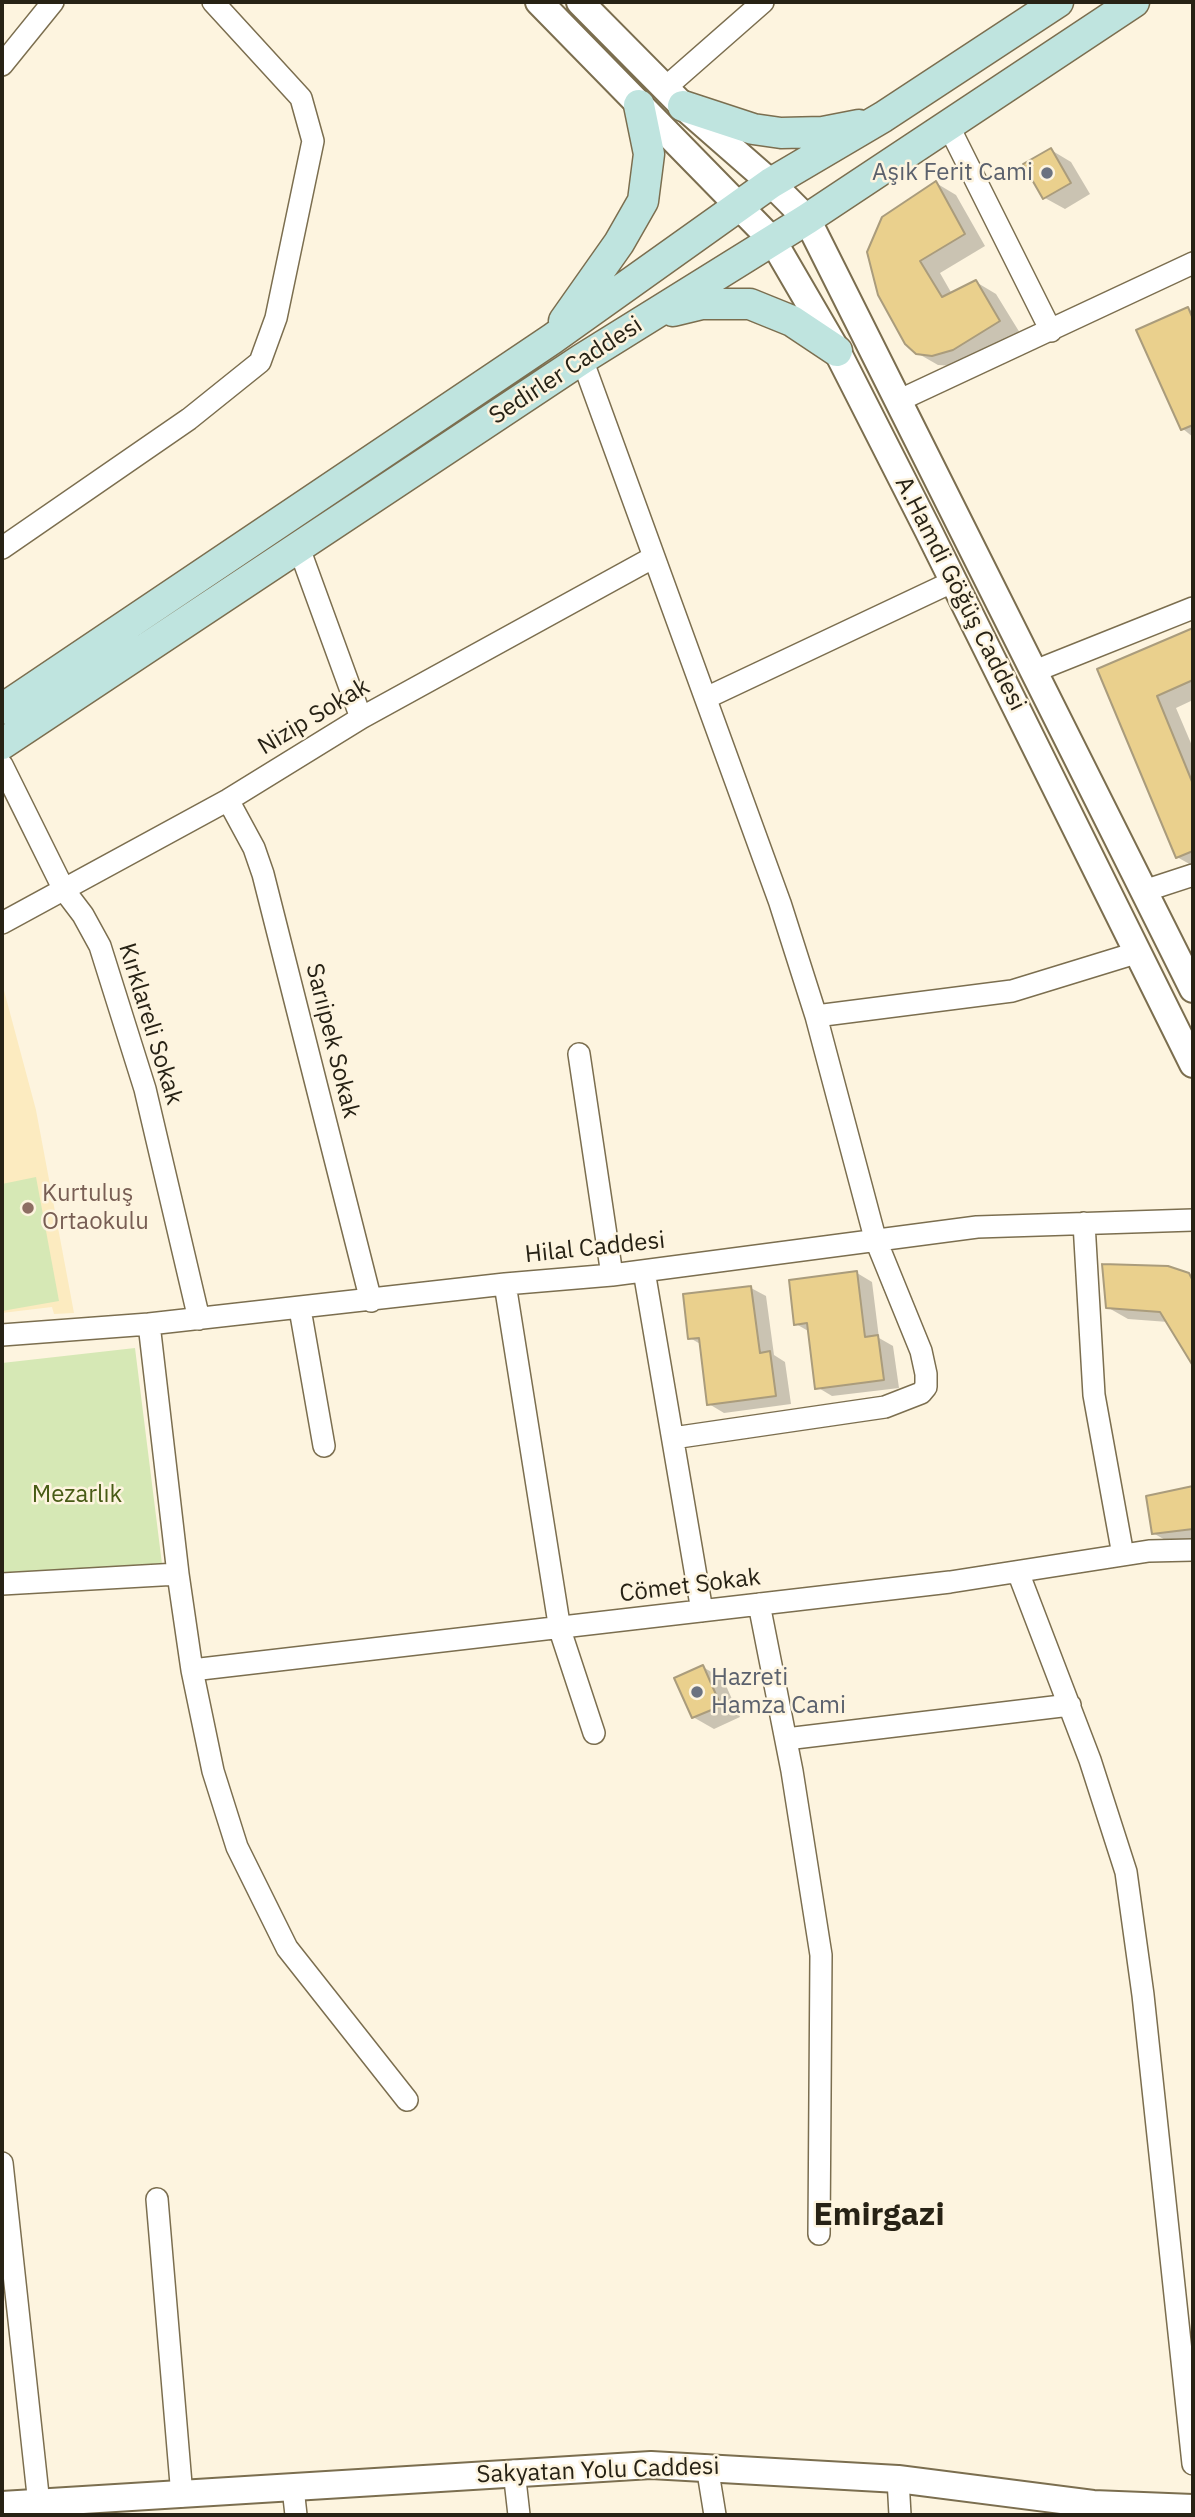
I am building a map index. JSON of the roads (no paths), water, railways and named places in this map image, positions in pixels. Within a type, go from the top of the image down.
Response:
[{"type":"main road","name":"Sedirler Caddesi","points":[[2,709],[552,339],[771,183],[883,117],[1058,2]]},
{"type":"main road","name":"Sedirler Caddesi","points":[[2,744],[582,359],[773,241],[949,127],[1133,2]]},
{"type":"main road","points":[[674,97],[753,129],[795,134],[852,127],[883,117]]},
{"type":"main road","points":[[552,339],[619,243],[643,201],[649,154],[639,105]]},
{"type":"main road","points":[[646,318],[702,303],[750,303],[793,321],[837,351]]},
{"type":"street","points":[[2,65],[53,2]]},
{"type":"street","points":[[2,548],[189,419],[260,362],[276,318],[313,141],[300,98],[213,2]]},
{"type":"street","name":"A.Hamdi Göğüş Caddesi","points":[[539,2],[685,152],[742,206],[773,241],[837,351],[1193,1064]]},
{"type":"street","name":"A.Hamdi Göğüş Caddesi","points":[[580,2],[674,97],[771,183],[807,219],[1193,989]]},
{"type":"street","points":[[674,97],[763,2]]},
{"type":"street","points":[[949,127],[1051,331]]},
{"type":"street","points":[[900,400],[1193,263]]},
{"type":"street","points":[[582,359],[780,903],[816,1016],[876,1238],[921,1351],[926,1387],[921,1393],[886,1408],[673,1438]]},
{"type":"street","points":[[299,548],[362,718]]},
{"type":"street","name":"Nizip Sokak","points":[[2,923],[228,800],[362,718],[654,557]]},
{"type":"street","points":[[706,698],[954,581]]},
{"type":"street","points":[[1035,671],[1193,608]]},
{"type":"street","name":"Kırklareli Sokak","points":[[2,765],[64,890],[83,915],[100,946],[141,1076],[199,1319]]},
{"type":"street","name":"Sarıipek Sokak","points":[[228,800],[254,848],[263,874],[372,1301]]},
{"type":"street","points":[[1144,891],[1193,875]]},
{"type":"street","points":[[816,1016],[1012,991],[1139,952]]},
{"type":"street","points":[[579,1054],[612,1275]]},
{"type":"street","name":"Hilal Caddesi","points":[[2,1335],[149,1324],[505,1284],[612,1275],[876,1238],[977,1227],[1193,1220]]},
{"type":"street","points":[[1084,1223],[1094,1395],[1123,1555]]},
{"type":"street","points":[[644,1271],[702,1611]]},
{"type":"street","points":[[505,1284],[560,1630],[594,1733]]},
{"type":"street","points":[[300,1309],[324,1446]]},
{"type":"street","points":[[149,1324],[192,1670],[213,1771],[237,1847],[287,1948],[407,2101]]},
{"type":"street","name":"Cömet Sokak","points":[[192,1670],[560,1630],[1018,1572],[1123,1555],[1193,1550]]},
{"type":"street","points":[[1018,1572],[1070,1705],[1126,1872],[1143,1995],[1193,2464]]},
{"type":"street","points":[[2,1584],[178,1574]]},
{"type":"street","points":[[759,1604],[786,1739],[821,1955],[819,2234]]},
{"type":"street","points":[[786,1739],[1070,1705]]},
{"type":"street","points":[[2,2162],[39,2504]]},
{"type":"street","points":[[157,2199],[181,2496]]},
{"type":"street","name":"Sakyatan Yolu Caddesi","points":[[2,2505],[181,2496],[514,2471],[651,2465],[707,2466],[898,2479],[1140,2511],[1193,2508]]},
{"type":"street","points":[[707,2466],[715,2515]]},
{"type":"street","points":[[514,2471],[519,2515]]},
{"type":"street","points":[[898,2479],[900,2515]]},
{"type":"street","points":[[293,2488],[296,2515]]},
{"type":"place","name":"Aşık Ferit Cami","points":[[1047,173]]},
{"type":"place","name":"Kurtuluş Ortaokulu","points":[[28,1208]]},
{"type":"place","name":"Hazreti Hamza Cami","points":[[697,1692]]},
{"type":"district","name":"Emirgazi","points":[[879,2216]]},
{"type":"park label","name":"Mezarlık","points":[[77,1495]]}]
